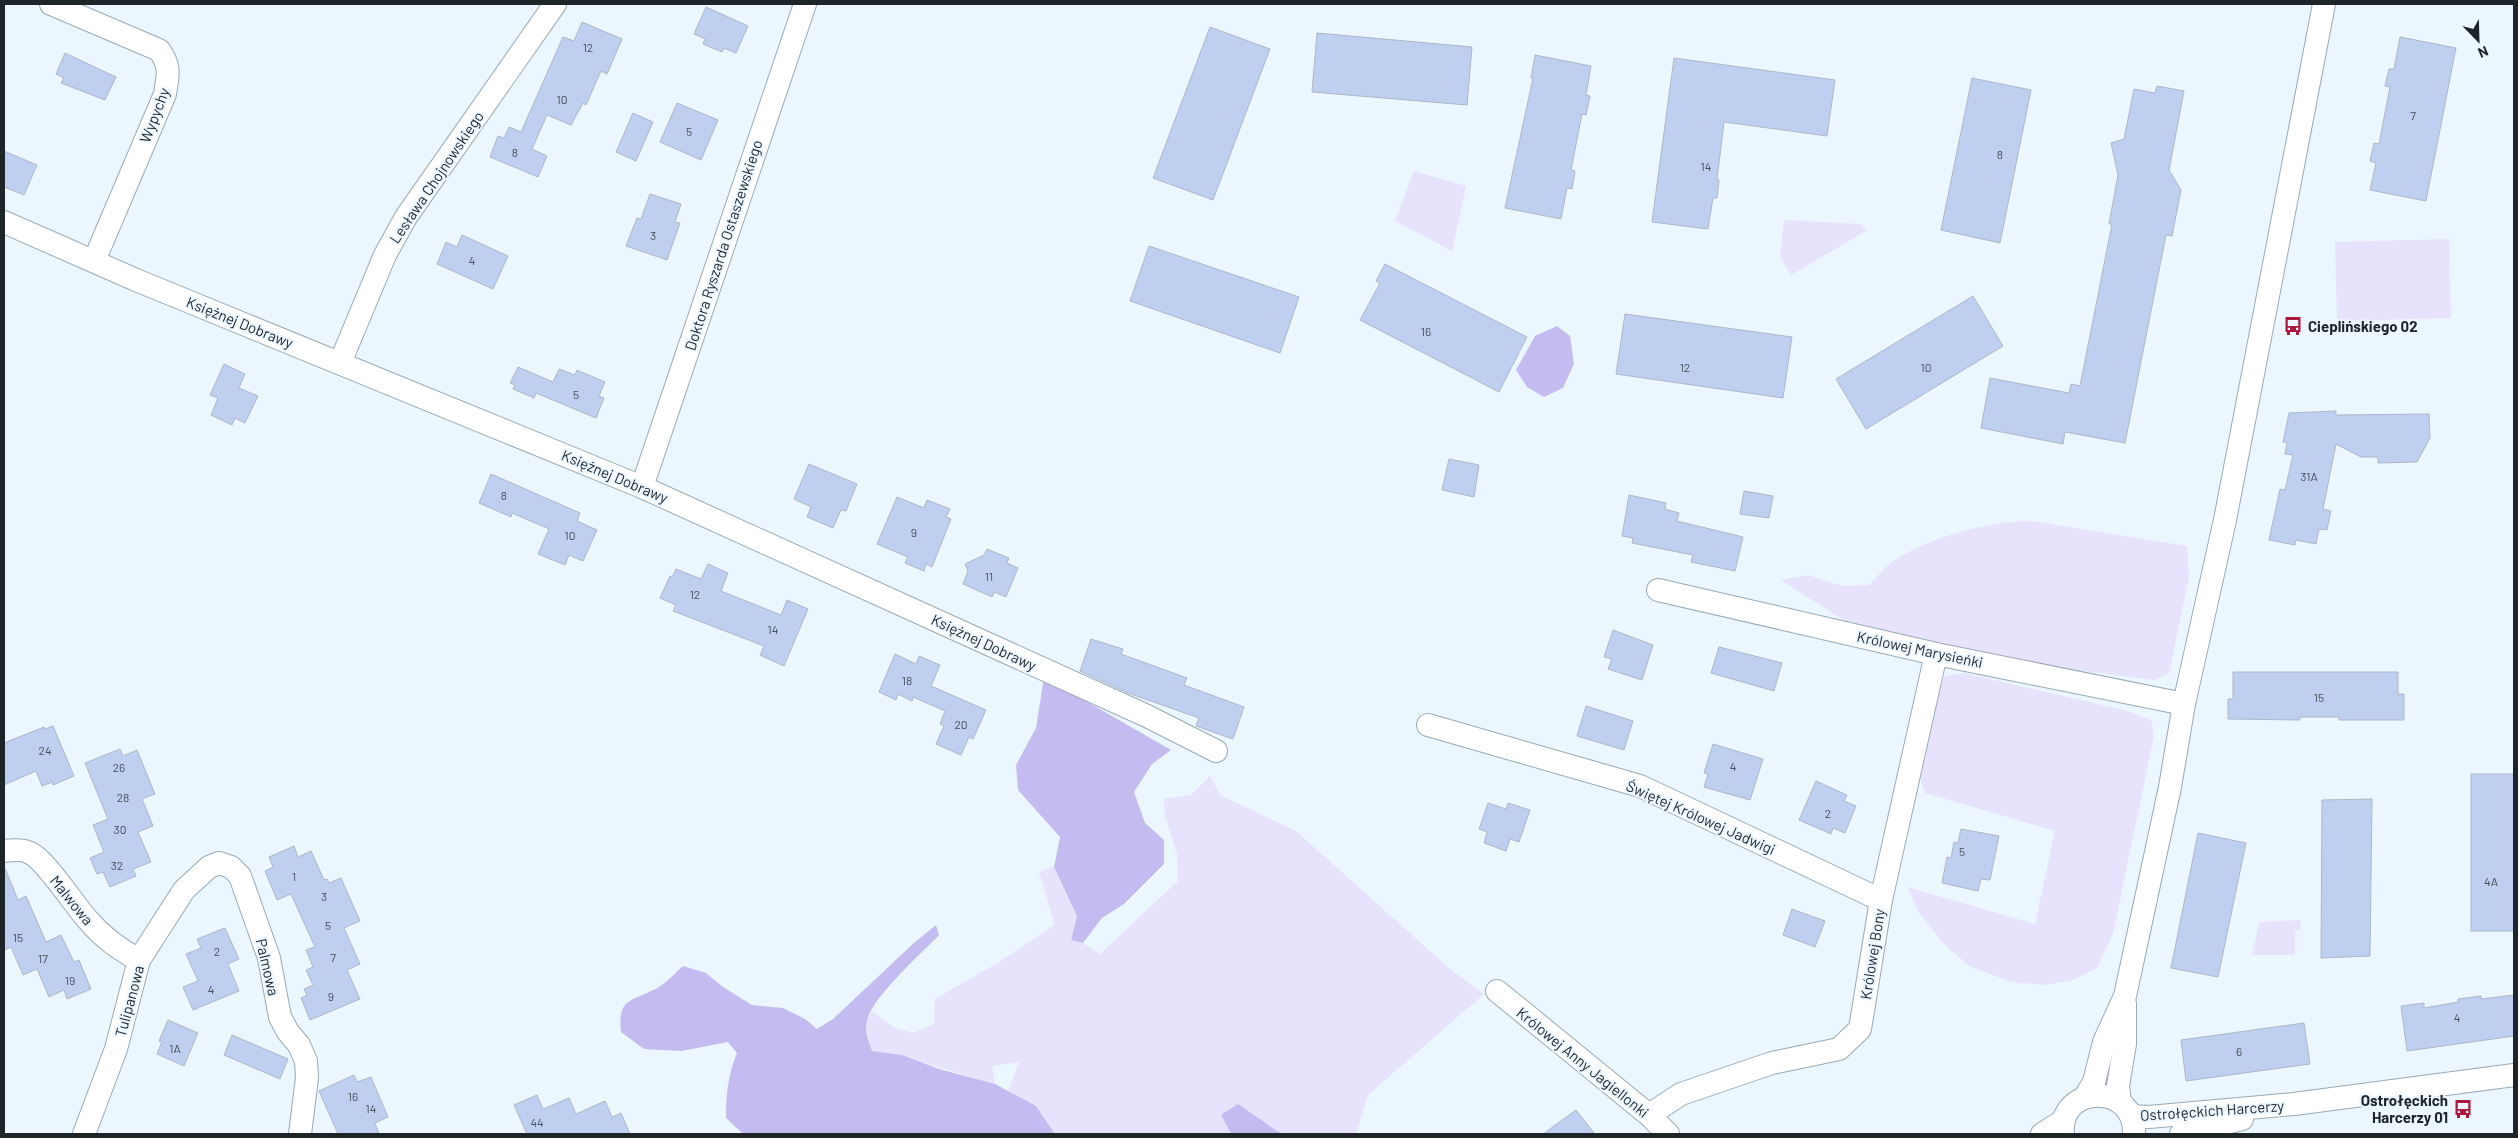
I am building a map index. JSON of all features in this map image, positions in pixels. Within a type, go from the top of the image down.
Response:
[{"type":"street","name":"Wypychy","points":[[51,4],[159,50],[167,60],[168,75],[165,94],[94,262]]},
{"type":"street","name":"Lesława Chojnowskiego","points":[[340,363],[385,255],[406,217],[555,4]]},
{"type":"street","name":"Doktora Ryszarda Ostaszewskiego","points":[[642,486],[805,4]]},
{"type":"street","points":[[2128,1118],[2118,1086],[2125,1044],[2125,996],[2170,787],[2184,704],[2227,510],[2324,4]]},
{"type":"street","name":"Księżnej Dobrawy","points":[[4,222],[94,262],[642,486],[1147,716],[1216,751]]},
{"type":"street","name":"Królowej Marysieńki","points":[[1658,590],[1936,654],[2184,704]]},
{"type":"street","name":"Królowej Bony","points":[[1649,1116],[1681,1094],[1772,1064],[1839,1049],[1860,1029],[1881,900],[1936,654]]},
{"type":"street","name":"Świętej Królowej Jadwigi","points":[[1428,725],[1640,786],[1881,900]]},
{"type":"street","name":"Malwowa","points":[[4,851],[21,850],[32,853],[42,862],[89,922],[112,944],[139,960]]},
{"type":"street","name":"Tulipanowa","points":[[84,1134],[116,1049],[139,960],[184,890],[209,867],[219,863]]},
{"type":"street","name":"Palmowa","points":[[219,863],[231,867],[240,876],[269,958],[280,1017],[304,1054],[307,1078],[300,1134]]},
{"type":"street","name":"Królowej Anny Jagiellonki","points":[[1497,991],[1649,1116],[1668,1134]]},
{"type":"street","points":[[2042,1134],[2063,1127],[2072,1106],[2085,1097],[2094,1082],[2104,1042],[2125,996]]},
{"type":"street","name":"Ostrołęckich Harcerzy","points":[[2085,1097],[2102,1095],[2128,1118],[2149,1117],[2294,1104],[2514,1075]]},
{"type":"street","name":"Ostrołęckich Harcerzy","points":[[2180,1134],[2294,1104]]},
{"type":"shaded area","points":[[1414,171],[1466,186],[1452,251],[1395,221]]},
{"type":"shaded area","points":[[1784,220],[1861,224],[1866,231],[1791,275],[1780,257]]},
{"type":"shaded area","points":[[2449,239],[2451,318],[2337,321],[2335,242]]},
{"type":"shaded area","points":[[1557,326],[1570,336],[1574,364],[1563,388],[1544,397],[1527,387],[1516,370],[1535,336]]},
{"type":"shaded area","points":[[2030,521],[2187,546],[2189,577],[2169,673],[2155,680],[1952,655],[1859,630],[1781,580],[1808,575],[1842,586],[1869,585],[1891,563],[1939,539],[1995,524]]},
{"type":"shaded area","points":[[1964,673],[2127,711],[2151,720],[2154,736],[2113,933],[2097,968],[2073,980],[2045,985],[2012,982],[1971,967],[1947,947],[1919,913],[1907,887],[2035,924],[2055,831],[1925,793],[1918,770],[1936,691],[1945,676]]},
{"type":"shaded area","points":[[1044,677],[1171,750],[1152,764],[1134,792],[1145,823],[1164,840],[1164,864],[1124,904],[1102,918],[1083,943],[1071,940],[1077,916],[1054,867],[1060,837],[1018,790],[1016,765],[1036,728]]},
{"type":"shaded area","points":[[1210,776],[1220,795],[1296,831],[1451,970],[1484,994],[1368,1095],[1356,1134],[1283,1134],[1221,1115],[1231,1134],[1055,1134],[1036,1106],[1008,1092],[1019,1062],[992,1066],[995,1084],[919,1061],[872,1051],[867,1026],[871,1011],[895,1028],[913,1033],[934,1024],[935,999],[999,962],[1055,925],[1039,872],[1054,867],[1077,916],[1071,940],[1083,943],[1100,954],[1178,881],[1177,854],[1165,816],[1164,799],[1191,795]]},
{"type":"shaded area","points":[[2300,920],[2301,929],[2295,931],[2295,955],[2252,955],[2259,922]]},
{"type":"shaded area","points":[[936,925],[939,935],[909,964],[877,1001],[871,1011],[866,1028],[872,1051],[902,1055],[939,1069],[995,1084],[1036,1106],[1055,1134],[743,1134],[726,1118],[728,1085],[737,1053],[728,1042],[681,1051],[644,1049],[621,1032],[620,1020],[624,1006],[634,998],[659,987],[683,966],[706,973],[723,987],[752,1005],[783,1008],[805,1019],[817,1029],[833,1019],[915,942]]},
{"type":"shaded area","points":[[1238,1104],[1283,1134],[1231,1134],[1221,1115]]},
{"type":"building","points":[[706,7],[748,26],[736,53],[724,48],[722,52],[703,44],[705,39],[694,34]]},
{"type":"building","points":[[582,22],[622,39],[607,74],[601,71],[586,105],[583,103],[571,125],[547,115],[532,149],[547,156],[538,177],[490,157],[498,136],[504,138],[509,127],[521,132],[563,37],[574,41]]},
{"type":"building","points":[[1210,27],[1270,49],[1213,200],[1153,178]]},
{"type":"building","points":[[1317,33],[1472,47],[1467,105],[1312,92]]},
{"type":"building","points":[[2400,37],[2456,48],[2426,201],[2370,190],[2376,163],[2370,161],[2374,143],[2379,144],[2390,87],[2385,86],[2389,69],[2394,69]]},
{"type":"building","points":[[65,53],[116,77],[105,100],[61,83],[64,78],[56,74]]},
{"type":"building","points":[[1535,55],[1591,66],[1586,95],[1590,96],[1586,115],[1582,114],[1571,170],[1575,171],[1572,189],[1567,188],[1561,219],[1505,208],[1533,78],[1531,78]]},
{"type":"building","points":[[1674,58],[1835,80],[1827,136],[1724,122],[1717,179],[1719,180],[1717,198],[1713,198],[1708,229],[1652,222]]},
{"type":"building","points":[[1972,78],[2031,90],[2000,243],[1941,230]]},
{"type":"building","points":[[2157,86],[2184,91],[2169,170],[2181,190],[2172,236],[2166,235],[2125,443],[2065,432],[2063,444],[1981,428],[1990,378],[2069,393],[2071,384],[2080,386],[2112,224],[2109,224],[2118,175],[2111,143],[2124,139],[2134,89],[2155,93]]},
{"type":"building","points":[[677,103],[718,120],[701,160],[660,142]]},
{"type":"building","points":[[633,113],[653,122],[636,161],[616,152]]},
{"type":"building","points":[[4,151],[37,165],[24,195],[4,187]]},
{"type":"building","points":[[650,194],[681,204],[675,222],[680,223],[667,260],[626,246],[637,218],[641,219]]},
{"type":"building","points":[[462,235],[508,256],[493,289],[437,264],[446,242],[457,247]]},
{"type":"building","points":[[1149,246],[1299,297],[1280,353],[1130,301]]},
{"type":"building","points":[[1385,264],[1527,337],[1499,392],[1360,320],[1380,283],[1376,281]]},
{"type":"building","points":[[1973,296],[2003,346],[1866,429],[1836,379]]},
{"type":"building","points":[[1625,314],[1792,337],[1783,398],[1616,374]]},
{"type":"building","points":[[224,364],[245,374],[239,388],[258,396],[245,423],[235,418],[232,425],[211,415],[218,398],[210,395]]},
{"type":"building","points":[[518,367],[553,382],[559,369],[575,375],[577,370],[605,382],[599,396],[604,398],[596,418],[536,393],[534,398],[513,389],[515,385],[510,383]]},
{"type":"building","points":[[2336,411],[2336,415],[2429,414],[2430,438],[2417,462],[2378,463],[2378,457],[2361,457],[2336,444],[2323,509],[2331,511],[2327,530],[2319,529],[2316,544],[2296,540],[2295,545],[2269,540],[2280,489],[2285,490],[2293,455],[2285,454],[2287,443],[2283,442],[2289,413]]},
{"type":"building","points":[[1449,459],[1479,465],[1474,497],[1442,490]]},
{"type":"building","points":[[809,464],[857,484],[846,511],[841,510],[833,528],[807,517],[811,507],[794,499]]},
{"type":"building","points":[[491,474],[580,513],[577,521],[597,530],[583,561],[569,555],[565,565],[538,554],[549,529],[512,513],[511,517],[479,503]]},
{"type":"building","points":[[1744,491],[1773,496],[1769,518],[1740,514]]},
{"type":"building","points":[[1629,495],[1666,503],[1665,509],[1679,513],[1677,521],[1743,537],[1735,571],[1691,562],[1693,555],[1632,543],[1633,538],[1622,536]]},
{"type":"building","points":[[897,497],[924,508],[927,500],[950,509],[946,517],[951,519],[932,567],[926,564],[924,571],[905,563],[908,557],[877,544]]},
{"type":"building","points":[[987,549],[1009,558],[1007,563],[1018,568],[1006,597],[994,592],[992,597],[963,584],[968,571],[965,564],[984,555]]},
{"type":"building","points":[[708,564],[728,573],[721,591],[781,615],[787,600],[808,609],[784,666],[760,655],[764,646],[673,611],[676,605],[660,598],[670,576],[672,577],[676,569],[701,579]]},
{"type":"building","points":[[1613,630],[1653,645],[1642,680],[1608,669],[1612,659],[1604,657]]},
{"type":"building","points":[[1091,639],[1123,649],[1121,654],[1187,678],[1184,685],[1244,707],[1233,739],[1196,726],[1199,718],[1128,693],[1080,671]]},
{"type":"building","points":[[1719,647],[1782,663],[1774,691],[1711,673]]},
{"type":"building","points":[[895,654],[916,664],[919,656],[940,665],[931,686],[986,710],[973,739],[969,737],[961,755],[936,744],[944,726],[940,724],[945,711],[913,697],[912,701],[898,694],[896,700],[879,692]]},
{"type":"building","points":[[2233,672],[2398,672],[2398,694],[2404,694],[2404,720],[2339,720],[2339,717],[2300,717],[2300,720],[2228,719],[2228,699],[2233,699]]},
{"type":"building","points":[[1586,706],[1633,721],[1624,750],[1577,736]]},
{"type":"building","points":[[53,726],[74,776],[53,785],[52,782],[42,786],[36,771],[4,785],[4,743],[44,727],[45,729]]},
{"type":"building","points":[[1713,744],[1763,759],[1750,800],[1704,787],[1708,774],[1704,773]]},
{"type":"building","points":[[120,749],[123,756],[137,750],[155,794],[142,799],[153,826],[138,832],[151,862],[133,869],[136,876],[110,887],[103,872],[97,874],[90,858],[104,852],[93,825],[108,819],[85,763]]},
{"type":"building","points":[[2471,774],[2514,774],[2514,931],[2471,931]]},
{"type":"building","points":[[1816,781],[1847,795],[1844,801],[1856,806],[1845,833],[1833,828],[1831,834],[1799,820]]},
{"type":"building","points":[[2372,799],[2370,956],[2321,958],[2322,800]]},
{"type":"building","points":[[1488,803],[1506,809],[1508,803],[1530,810],[1519,842],[1510,839],[1506,851],[1484,843],[1487,832],[1479,829]]},
{"type":"building","points":[[1961,829],[1999,836],[1990,880],[1981,879],[1978,891],[1942,883],[1947,857],[1951,858],[1954,842],[1958,843]]},
{"type":"building","points":[[2198,833],[2246,843],[2218,977],[2171,968]]},
{"type":"building","points":[[294,846],[298,857],[311,851],[324,880],[327,879],[329,883],[341,878],[360,921],[344,928],[360,964],[347,970],[360,999],[310,1020],[301,998],[307,995],[304,989],[313,985],[306,970],[313,967],[306,950],[315,947],[291,894],[277,900],[265,871],[273,867],[269,857]]},
{"type":"building","points":[[4,866],[18,900],[26,896],[46,942],[61,935],[74,962],[79,960],[91,989],[67,999],[64,990],[49,997],[37,969],[23,975],[11,947],[4,950]]},
{"type":"building","points":[[1792,909],[1825,921],[1815,947],[1783,935]]},
{"type":"building","points":[[225,928],[239,959],[228,964],[239,991],[193,1010],[183,987],[198,981],[186,954],[201,948],[197,939]]},
{"type":"building","points":[[2514,995],[2514,1036],[2407,1051],[2401,1006],[2424,1003],[2424,1008],[2458,1002],[2458,999],[2481,996],[2481,999]]},
{"type":"building","points":[[168,1020],[198,1033],[184,1066],[157,1054],[162,1042],[159,1041]]},
{"type":"building","points":[[2304,1023],[2310,1064],[2186,1081],[2181,1040]]},
{"type":"building","points":[[232,1035],[288,1059],[280,1079],[224,1055]]},
{"type":"building","points":[[354,1075],[357,1082],[371,1077],[388,1117],[375,1123],[379,1134],[338,1134],[319,1091]]},
{"type":"building","points":[[537,1095],[543,1109],[569,1098],[576,1114],[605,1101],[612,1117],[621,1113],[630,1134],[527,1134],[514,1105]]},
{"type":"building","points":[[1576,1110],[1595,1134],[1543,1134]]},
{"type":"place","name":"Cieplińskiego 02","points":[[2293,326]]},
{"type":"place","name":"Ostrołęckich Harcerzy 01","points":[[2463,1109]]}]
